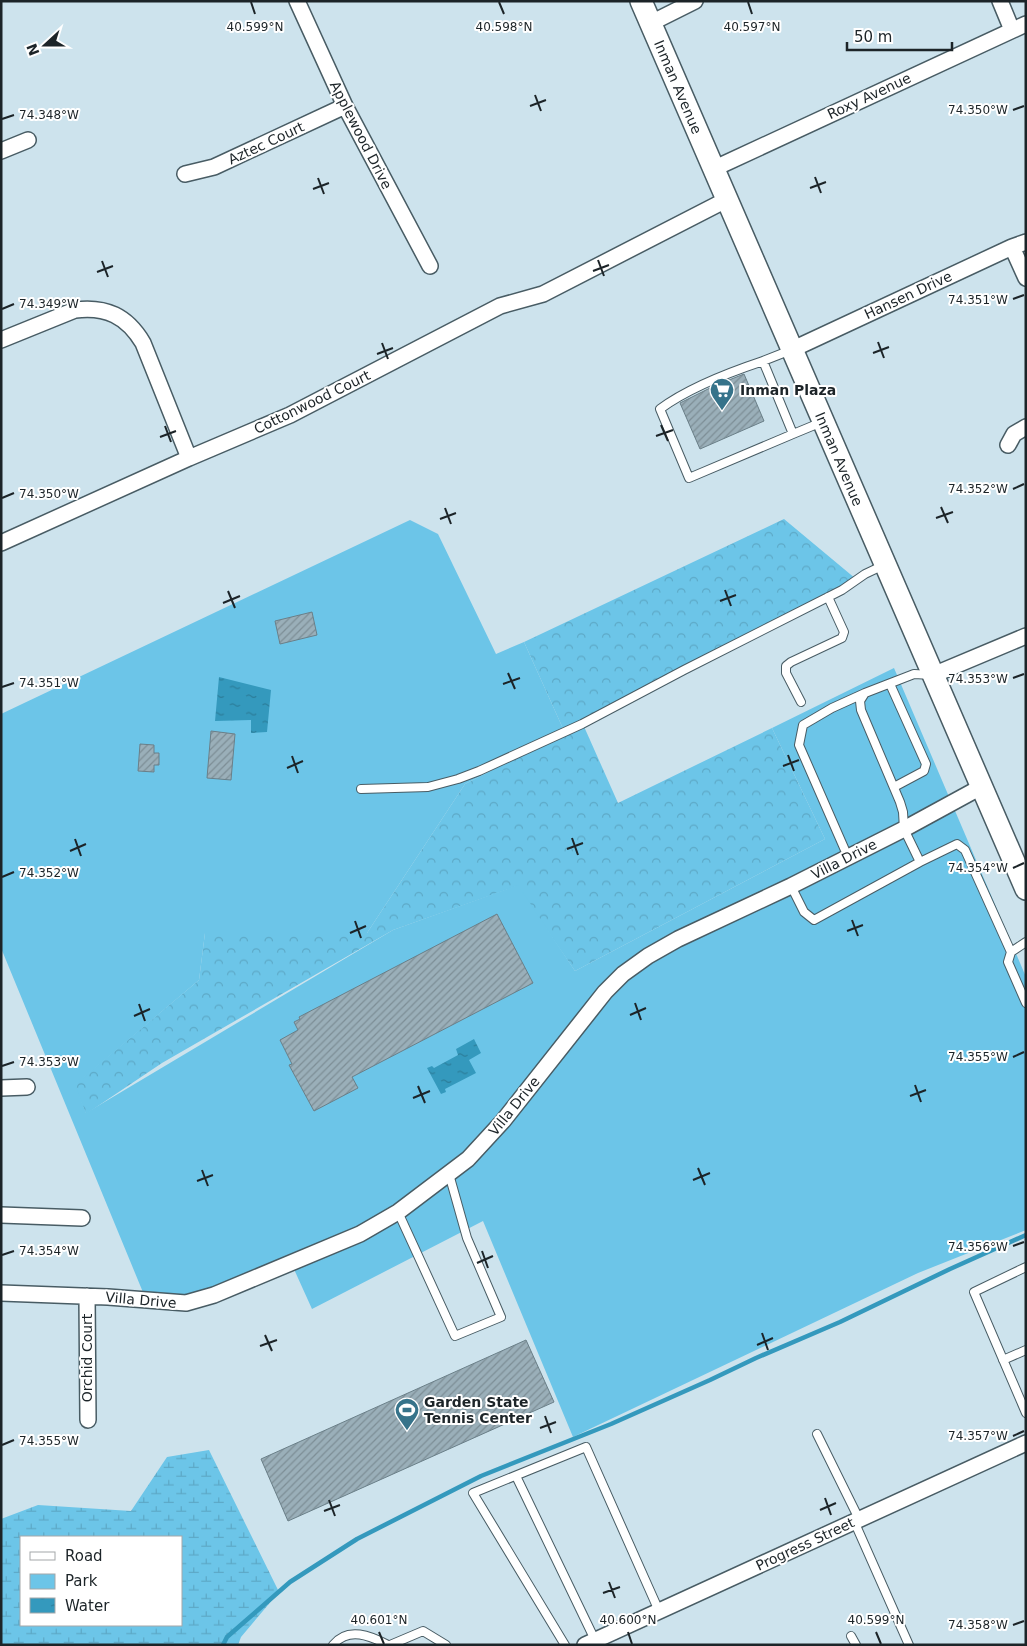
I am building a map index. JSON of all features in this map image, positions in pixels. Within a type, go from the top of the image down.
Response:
[{"type":"main road","name":"Inman Avenue","points":[[641,1],[1026,889]]},
{"type":"street","name":"Applewood Drive","points":[[297,1],[345,106],[430,266]]},
{"type":"street","points":[[651,23],[695,1]]},
{"type":"street","points":[[1000,1],[1019,27]]},
{"type":"street","name":"Roxy Avenue","points":[[713,168],[1019,27]]},
{"type":"street","name":"Aztec Court","points":[[185,174],[214,167],[345,106]]},
{"type":"street","points":[[1,151],[28,140]]},
{"type":"street","name":"Cottonwood Court","points":[[1,543],[189,458],[290,415],[500,306],[543,294],[726,200]]},
{"type":"street","points":[[1019,244],[1026,278]]},
{"type":"street","name":"Hansen Drive","points":[[791,350],[1019,244]]},
{"type":"street","points":[[1,340],[75,310],[100,309],[123,319],[136,332],[143,343],[189,458]]},
{"type":"street","points":[[1008,445],[1014,434],[1026,426]]},
{"type":"street","points":[[934,675],[1026,636]]},
{"type":"street","name":"Villa Drive","points":[[1,1293],[87,1296],[186,1303],[214,1295],[360,1234],[398,1212],[468,1160],[486,1141],[605,992],[624,974],[648,956],[678,939],[791,886],[904,829],[981,787]]},
{"type":"street","points":[[1,1088],[27,1087]]},
{"type":"street","points":[[1,1215],[82,1218]]},
{"type":"street","name":"Orchid Court","points":[[87,1296],[88,1420]]},
{"type":"street","name":"Progress Street","points":[[590,1642],[1026,1443]]},
{"type":"lane","points":[[791,350],[736,370],[682,395],[660,408],[689,478],[822,422]]},
{"type":"lane","points":[[763,361],[793,434]]},
{"type":"lane","points":[[361,789],[428,787],[479,771],[574,729],[662,680],[842,590],[865,574],[884,565]]},
{"type":"lane","points":[[801,702],[786,673],[786,666],[842,638],[844,632],[828,597]]},
{"type":"lane","points":[[848,857],[799,745],[803,725],[832,708],[914,674],[934,675]]},
{"type":"lane","points":[[890,684],[926,764],[924,771],[894,787]]},
{"type":"lane","points":[[865,693],[860,701],[861,710],[894,787],[903,812],[904,829],[920,862]]},
{"type":"lane","points":[[791,886],[804,912],[814,920],[957,844],[965,850],[1011,952]]},
{"type":"lane","points":[[1026,942],[1011,952],[1008,962],[1026,1003]]},
{"type":"lane","points":[[398,1212],[455,1336],[501,1316],[466,1238],[449,1174]]},
{"type":"lane","points":[[1026,1267],[974,1292],[1026,1413]]},
{"type":"lane","points":[[1003,1360],[1026,1350]]},
{"type":"lane","points":[[817,1434],[857,1520],[909,1645]]},
{"type":"lane","points":[[566,1645],[473,1493],[586,1447],[659,1611]]},
{"type":"lane","points":[[516,1476],[590,1642]]},
{"type":"lane","points":[[334,1645],[345,1636],[355,1633],[366,1634],[389,1645],[423,1631],[446,1645]]},
{"type":"lane","points":[[851,1636],[856,1645]]},
{"type":"green space","points":[[784,519],[856,579],[582,722],[618,803],[772,728],[825,839],[575,971],[517,886],[393,930],[162,1063],[86,1114],[74,1085],[199,980],[205,933],[367,933],[465,784],[565,733],[524,642]]},
{"type":"green space","points":[[410,520],[438,534],[496,654],[524,642],[565,733],[465,784],[367,933],[205,933],[199,980],[75,1085],[86,1113],[393,930],[518,885],[575,971],[825,839],[772,728],[894,668],[1026,977],[1026,1230],[918,1273],[573,1437],[483,1221],[312,1309],[293,1267],[219,1300],[147,1302],[1,948],[1,714]]},
{"type":"green space","points":[[209,1450],[279,1592],[241,1637],[238,1645],[1,1645],[1,1519],[38,1505],[131,1511],[167,1457]]},
{"type":"water","points":[[219,677],[271,690],[267,732],[251,733],[251,720],[215,721]]},
{"type":"water","points":[[474,1039],[481,1053],[469,1060],[476,1073],[445,1089],[446,1092],[441,1094],[427,1068],[432,1066],[434,1068],[458,1055],[456,1049]]},
{"type":"building","name":"Inman Plaza","points":[[744,374],[764,421],[700,449],[680,403]]},
{"type":"building","points":[[312,612],[317,635],[280,644],[275,621]]},
{"type":"building","points":[[211,731],[235,734],[231,780],[207,778]]},
{"type":"building","points":[[140,744],[154,745],[154,753],[159,753],[159,765],[154,765],[154,772],[138,771]]},
{"type":"building","points":[[497,914],[533,983],[352,1077],[358,1088],[314,1111],[289,1065],[292,1064],[280,1040],[298,1030],[294,1022],[300,1019],[299,1017]]},
{"type":"building","name":"Garden State Tennis Center","points":[[526,1340],[554,1402],[288,1521],[261,1459]]},
{"type":"waterway","points":[[223,1645],[227,1637],[290,1582],[357,1539],[481,1476],[611,1424],[840,1322],[1026,1235]]},
{"type":"place","name":"Inman Plaza","points":[[722,411]]},
{"type":"place","name":"Garden State Tennis Center","points":[[407,1431]]}]
